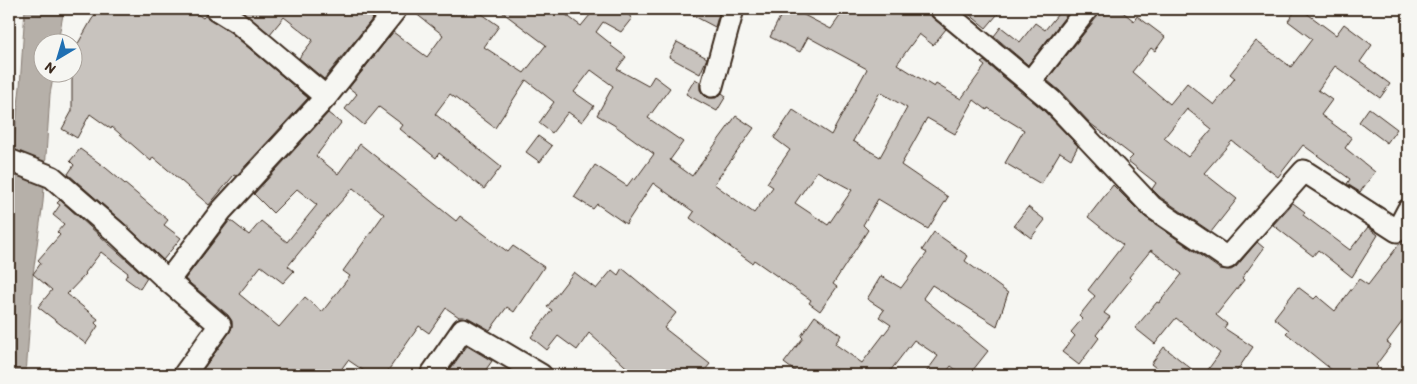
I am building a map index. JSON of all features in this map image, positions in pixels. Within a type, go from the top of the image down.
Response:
[{"type":"street","points":[[216,9],[238,22],[326,97]]},
{"type":"street","points":[[168,281],[221,211],[326,97],[396,9]]},
{"type":"street","points":[[712,86],[733,9]]},
{"type":"street","points":[[941,9],[1051,100],[1152,208],[1227,258],[1304,171],[1396,231],[1408,210]]},
{"type":"street","points":[[1030,82],[1087,9]]},
{"type":"street","points":[[9,160],[52,177],[220,325],[184,375]]},
{"type":"street","points":[[431,375],[463,329],[541,375]]},
{"type":"shaded area","points":[[25,9],[64,9],[60,32],[32,32],[32,82],[52,82],[43,202],[33,274],[26,375],[9,375],[9,188],[20,87]]},
{"type":"building","points":[[100,9],[190,9],[230,32],[308,98],[236,176],[234,175],[209,205],[153,157],[151,161],[112,127],[111,129],[90,114],[77,138],[62,129],[72,111],[72,82],[82,82],[82,36]]},
{"type":"building","points":[[239,9],[378,9],[371,17],[373,18],[324,79],[299,58],[313,40],[284,17],[270,34]]},
{"type":"building","points":[[410,9],[475,9],[499,26],[484,47],[524,73],[546,45],[498,9],[558,9],[581,26],[590,15],[578,9],[621,9],[632,18],[621,32],[603,22],[596,32],[626,57],[617,69],[648,86],[654,76],[670,88],[648,118],[683,142],[670,160],[692,176],[736,116],[754,128],[714,184],[754,213],[773,187],[767,183],[790,150],[774,138],[793,110],[831,135],[867,69],[808,37],[800,52],[770,37],[784,9],[805,9],[802,14],[831,29],[845,9],[923,9],[946,29],[933,45],[919,34],[897,64],[934,87],[936,84],[961,99],[985,66],[981,63],[984,61],[1042,109],[1078,146],[1071,159],[1060,152],[1041,184],[1005,163],[1024,130],[988,108],[987,110],[974,100],[955,134],[927,118],[901,165],[948,197],[928,229],[878,199],[863,225],[868,230],[833,284],[837,287],[820,311],[809,303],[811,300],[754,260],[752,263],[690,218],[694,212],[653,183],[626,224],[597,204],[593,209],[574,197],[595,165],[627,186],[633,178],[635,180],[654,154],[597,115],[613,86],[591,70],[574,92],[594,106],[582,122],[568,112],[552,133],[539,123],[554,102],[526,80],[495,128],[450,94],[435,114],[501,167],[484,189],[439,153],[436,158],[400,129],[403,125],[379,107],[364,125],[345,109],[357,94],[349,88],[393,32],[427,57],[443,35]],"holes":[[[880,92],[907,108],[880,157],[853,141]],[[817,171],[852,190],[828,225],[795,203]]]},
{"type":"building","points":[[681,9],[720,10],[715,27]]},
{"type":"building","points":[[963,9],[1002,9],[986,28]]},
{"type":"building","points":[[1062,9],[1071,9],[1028,65],[994,36],[1001,27],[1020,42],[1035,23],[1045,30]]},
{"type":"building","points":[[1099,9],[1119,9],[1134,21],[1137,16],[1165,37],[1155,51],[1151,48],[1132,72],[1170,104],[1187,83],[1214,105],[1235,78],[1230,74],[1256,41],[1291,67],[1312,39],[1288,21],[1297,9],[1301,9],[1336,35],[1344,24],[1372,45],[1360,62],[1390,84],[1380,98],[1335,66],[1318,90],[1332,100],[1321,115],[1352,138],[1345,148],[1375,172],[1360,192],[1347,184],[1350,179],[1303,145],[1278,177],[1232,141],[1204,173],[1237,199],[1211,232],[1160,197],[1152,189],[1156,183],[1128,161],[1133,156],[1091,124],[1047,80],[1097,17]],"holes":[[[1187,109],[1212,129],[1188,157],[1164,138]]]},
{"type":"building","points":[[677,42],[707,58],[700,74],[669,57]]},
{"type":"building","points":[[695,79],[700,82],[700,90],[708,98],[716,98],[722,93],[726,96],[717,111],[686,94]]},
{"type":"building","points":[[1369,108],[1397,129],[1387,143],[1359,122]]},
{"type":"building","points":[[328,113],[341,123],[316,156],[338,174],[360,144],[456,221],[460,216],[508,252],[513,246],[544,267],[514,312],[507,307],[490,330],[469,318],[459,317],[446,308],[429,333],[419,326],[385,375],[370,375],[348,360],[337,375],[199,375],[230,332],[232,321],[228,315],[185,279],[230,220],[249,235],[261,221],[287,242],[317,205],[297,189],[273,213],[254,194]],"holes":[[[353,188],[384,214],[343,271],[350,276],[322,312],[305,297],[279,327],[239,294],[261,266],[283,283],[294,271],[288,266],[314,232]]]},
{"type":"building","points":[[538,136],[552,146],[540,162],[526,152]]},
{"type":"building","points":[[80,149],[106,168],[168,220],[164,225],[181,238],[163,260],[68,174],[74,165],[70,161]]},
{"type":"building","points":[[1113,185],[1145,217],[1220,269],[1231,270],[1236,267],[1257,242],[1264,248],[1242,278],[1244,280],[1216,315],[1227,324],[1224,328],[1253,347],[1234,375],[1204,375],[1220,353],[1176,318],[1155,344],[1135,328],[1157,302],[1159,303],[1182,274],[1151,250],[1104,313],[1110,317],[1096,335],[1099,338],[1079,365],[1062,352],[1075,336],[1071,332],[1082,319],[1079,316],[1095,296],[1088,290],[1123,245],[1088,217]]},
{"type":"building","points":[[60,200],[147,278],[140,289],[125,278],[128,273],[101,252],[86,274],[67,294],[98,319],[95,323],[98,326],[86,344],[38,307],[52,290],[33,274],[41,263],[38,260],[60,235],[57,232],[64,224],[53,215],[60,205],[57,203]]},
{"type":"building","points":[[1293,203],[1305,212],[1303,215],[1350,250],[1368,227],[1378,235],[1352,277],[1318,250],[1313,256],[1273,225]]},
{"type":"building","points":[[1028,207],[1045,220],[1031,238],[1014,225]]},
{"type":"building","points":[[934,232],[968,256],[965,261],[1008,293],[997,326],[932,285],[923,298],[988,351],[969,375],[963,375],[951,366],[944,375],[924,375],[938,356],[914,340],[887,375],[800,375],[784,363],[803,338],[801,336],[815,316],[841,335],[835,344],[862,363],[891,325],[879,317],[884,310],[867,299],[881,276],[901,288],[927,253],[922,250]]},
{"type":"building","points":[[1408,236],[1408,314],[1387,342],[1391,345],[1371,375],[1360,375],[1352,369],[1348,375],[1338,375],[1286,333],[1289,330],[1274,318],[1298,287],[1314,299],[1317,296],[1335,311],[1359,279],[1368,285],[1401,242]]},
{"type":"building","points":[[622,268],[676,313],[664,328],[710,364],[701,375],[635,375],[589,333],[577,350],[558,336],[547,350],[531,337],[552,310],[547,307],[574,272],[596,289],[612,270],[618,275]]},
{"type":"building","points":[[467,346],[492,361],[482,375],[446,375]]},
{"type":"building","points":[[1164,347],[1199,375],[1165,375],[1151,364]]}]
